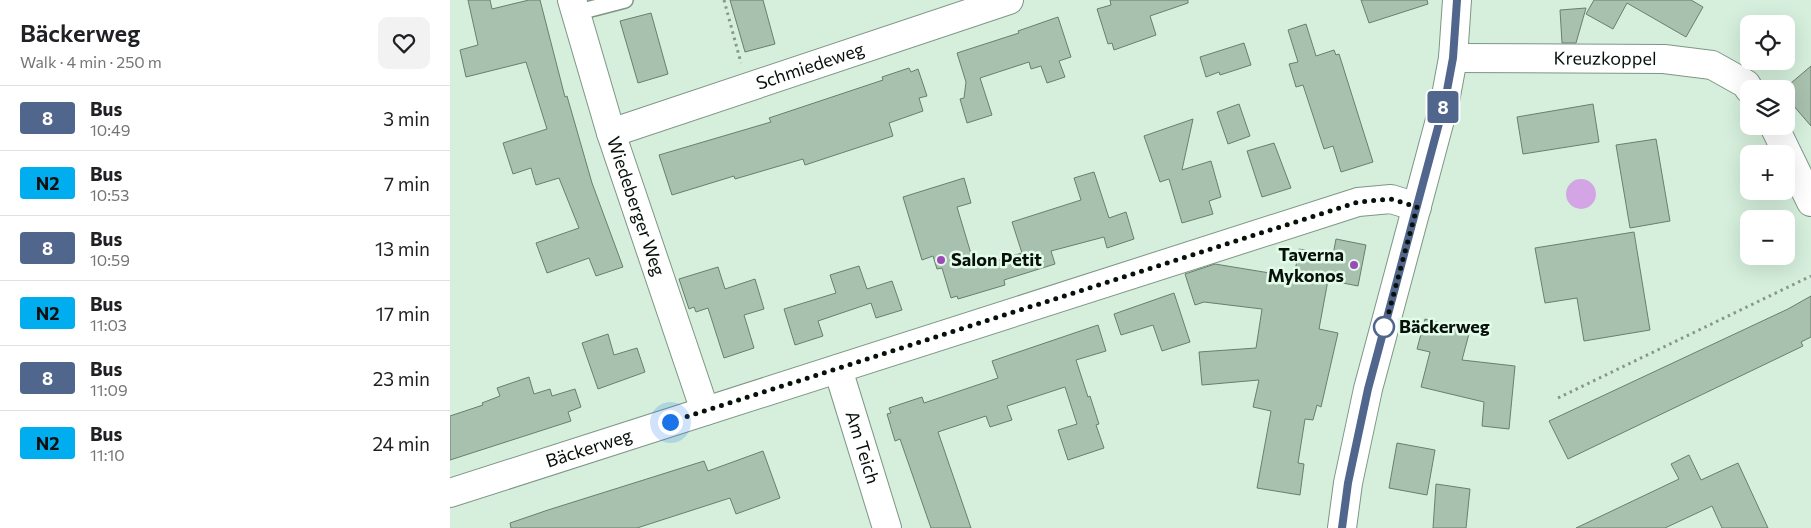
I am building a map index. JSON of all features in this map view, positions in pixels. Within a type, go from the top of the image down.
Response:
[{"type":"street","name":"Schmiedeweg","points":[[611,133],[1009,0]]},
{"type":"street","points":[[1342,528],[1348,483],[1368,389],[1445,101],[1453,58],[1457,0]]},
{"type":"street","name":"Wiedeberger Weg","points":[[574,6],[611,133],[705,411]]},
{"type":"street","name":"Kreuzkoppel","points":[[1453,58],[1664,59],[1712,65],[1740,81]]},
{"type":"street","points":[[1778,135],[1811,202]]},
{"type":"street","name":"Bäckerweg","points":[[450,493],[1358,202],[1391,199],[1417,207]]},
{"type":"street","name":"Am Teich","points":[[838,369],[887,528]]},
{"type":"lane","points":[[574,6],[624,0]]},
{"type":"path","points":[[724,0],[748,88]]},
{"type":"path","points":[[1558,398],[1811,276]]},
{"type":"shaded area","points":[[1581,179],[1592,183],[1596,194],[1592,205],[1581,209],[1570,205],[1566,194],[1570,183]]},
{"type":"building","points":[[468,0],[490,0],[492,9],[529,0],[540,0],[565,97],[567,96],[592,183],[623,267],[596,276],[589,258],[547,273],[536,243],[579,228],[559,178],[536,185],[531,168],[513,174],[503,143],[547,129],[526,62],[466,77],[460,50],[478,45]]},
{"type":"building","points":[[730,0],[763,0],[775,44],[745,52]]},
{"type":"building","points":[[1110,0],[1188,0],[1188,3],[1150,16],[1156,35],[1114,50],[1112,43],[1108,44],[1097,9],[1111,5]]},
{"type":"building","points":[[1361,0],[1427,0],[1428,4],[1369,23]]},
{"type":"building","points":[[1594,0],[1691,0],[1703,7],[1686,37],[1627,3],[1613,29],[1586,14]]},
{"type":"building","points":[[1586,8],[1576,43],[1562,43],[1560,10]]},
{"type":"building","points":[[651,13],[668,74],[638,83],[620,21]]},
{"type":"building","points":[[1058,17],[1071,57],[1059,61],[1065,77],[1047,83],[1041,66],[1031,69],[1029,62],[980,78],[992,115],[967,123],[960,99],[964,98],[966,82],[957,53],[1019,33],[1018,31]]},
{"type":"building","points":[[1306,24],[1316,56],[1334,50],[1336,55],[1339,54],[1373,162],[1341,172],[1333,146],[1324,149],[1303,85],[1296,87],[1289,64],[1298,62],[1288,30]]},
{"type":"building","points":[[1244,43],[1251,65],[1220,75],[1219,72],[1206,77],[1200,57]]},
{"type":"building","points":[[1811,66],[1811,126],[1795,107],[1795,80]]},
{"type":"building","points":[[909,68],[911,72],[918,69],[927,96],[919,98],[923,111],[889,123],[893,136],[805,165],[803,159],[735,179],[734,176],[672,195],[659,155],[771,122],[769,118],[883,80],[882,77]]},
{"type":"building","points":[[1239,104],[1250,136],[1228,144],[1217,112]]},
{"type":"building","points":[[1593,104],[1599,142],[1523,154],[1517,117]]},
{"type":"building","points":[[1193,119],[1182,170],[1211,161],[1221,197],[1209,201],[1213,214],[1182,223],[1169,179],[1160,182],[1144,136]]},
{"type":"building","points":[[1656,139],[1670,221],[1630,228],[1616,145]]},
{"type":"building","points":[[1274,143],[1291,188],[1262,197],[1247,151]]},
{"type":"building","points":[[1094,172],[1109,218],[1126,212],[1134,239],[1107,248],[1104,237],[1051,251],[1055,264],[1004,280],[1005,285],[958,299],[957,296],[951,298],[942,268],[937,269],[933,256],[922,260],[903,197],[964,178],[971,203],[957,207],[975,267],[1022,253],[1012,222],[1081,200],[1074,178]]},
{"type":"building","points":[[1634,232],[1650,330],[1584,341],[1577,298],[1545,303],[1535,248]]},
{"type":"building","points":[[1336,239],[1366,245],[1358,286],[1328,280],[1319,329],[1338,333],[1321,407],[1317,405],[1313,420],[1305,419],[1298,463],[1304,464],[1300,495],[1257,488],[1271,411],[1253,407],[1259,380],[1202,385],[1199,352],[1256,348],[1262,309],[1204,302],[1195,305],[1185,274],[1215,264],[1294,277],[1299,249],[1333,255]]},
{"type":"building","points":[[859,266],[867,289],[892,281],[902,310],[876,318],[871,303],[818,321],[823,336],[795,345],[784,309],[836,293],[830,275]]},
{"type":"building","points":[[718,267],[725,289],[755,279],[764,309],[744,315],[754,348],[724,358],[708,308],[696,312],[694,307],[689,309],[679,279]]},
{"type":"building","points":[[1174,293],[1190,342],[1162,351],[1153,325],[1121,335],[1114,314]]},
{"type":"building","points":[[1811,296],[1811,337],[1801,342],[1803,346],[1568,459],[1549,421],[1788,309]]},
{"type":"building","points":[[1425,319],[1470,330],[1462,360],[1515,366],[1509,429],[1482,426],[1484,402],[1421,387],[1430,352],[1417,349]]},
{"type":"building","points":[[1098,325],[1106,351],[1076,360],[1099,424],[1096,425],[1104,448],[1068,460],[1058,430],[1077,424],[1065,387],[1007,406],[1012,420],[990,427],[986,416],[938,432],[971,528],[931,528],[900,439],[895,441],[887,414],[891,413],[889,408],[922,397],[924,403],[998,378],[992,361]]},
{"type":"building","points":[[608,334],[614,355],[637,348],[645,372],[598,389],[582,343]]},
{"type":"building","points":[[529,377],[534,394],[550,389],[552,396],[575,389],[581,407],[568,412],[571,421],[450,460],[450,416],[483,405],[482,403],[500,396],[497,388]]},
{"type":"building","points":[[1397,443],[1435,450],[1427,495],[1389,488]]},
{"type":"building","points":[[763,451],[780,498],[736,514],[730,498],[637,528],[511,528],[510,523],[704,461],[708,471]]},
{"type":"building","points":[[1689,455],[1701,480],[1738,463],[1768,528],[1722,528],[1712,506],[1665,528],[1576,528],[1679,479],[1671,464]]},
{"type":"building","points":[[1436,484],[1470,489],[1466,528],[1433,528]]},
{"type":"bus line","name":"8","points":[[1342,528],[1348,483],[1368,389],[1445,101],[1453,58],[1457,0]]},
{"type":"place","name":"Salon Petit","points":[[941,260]]},
{"type":"place","name":"Taverna Mykonos","points":[[1354,265]]},
{"type":"place","name":"Bäckerweg","points":[[1384,327]]},
{"type":"route","points":[[670,422],[1358,202],[1391,199],[1417,207],[1383,334],[1384,327]]}]
